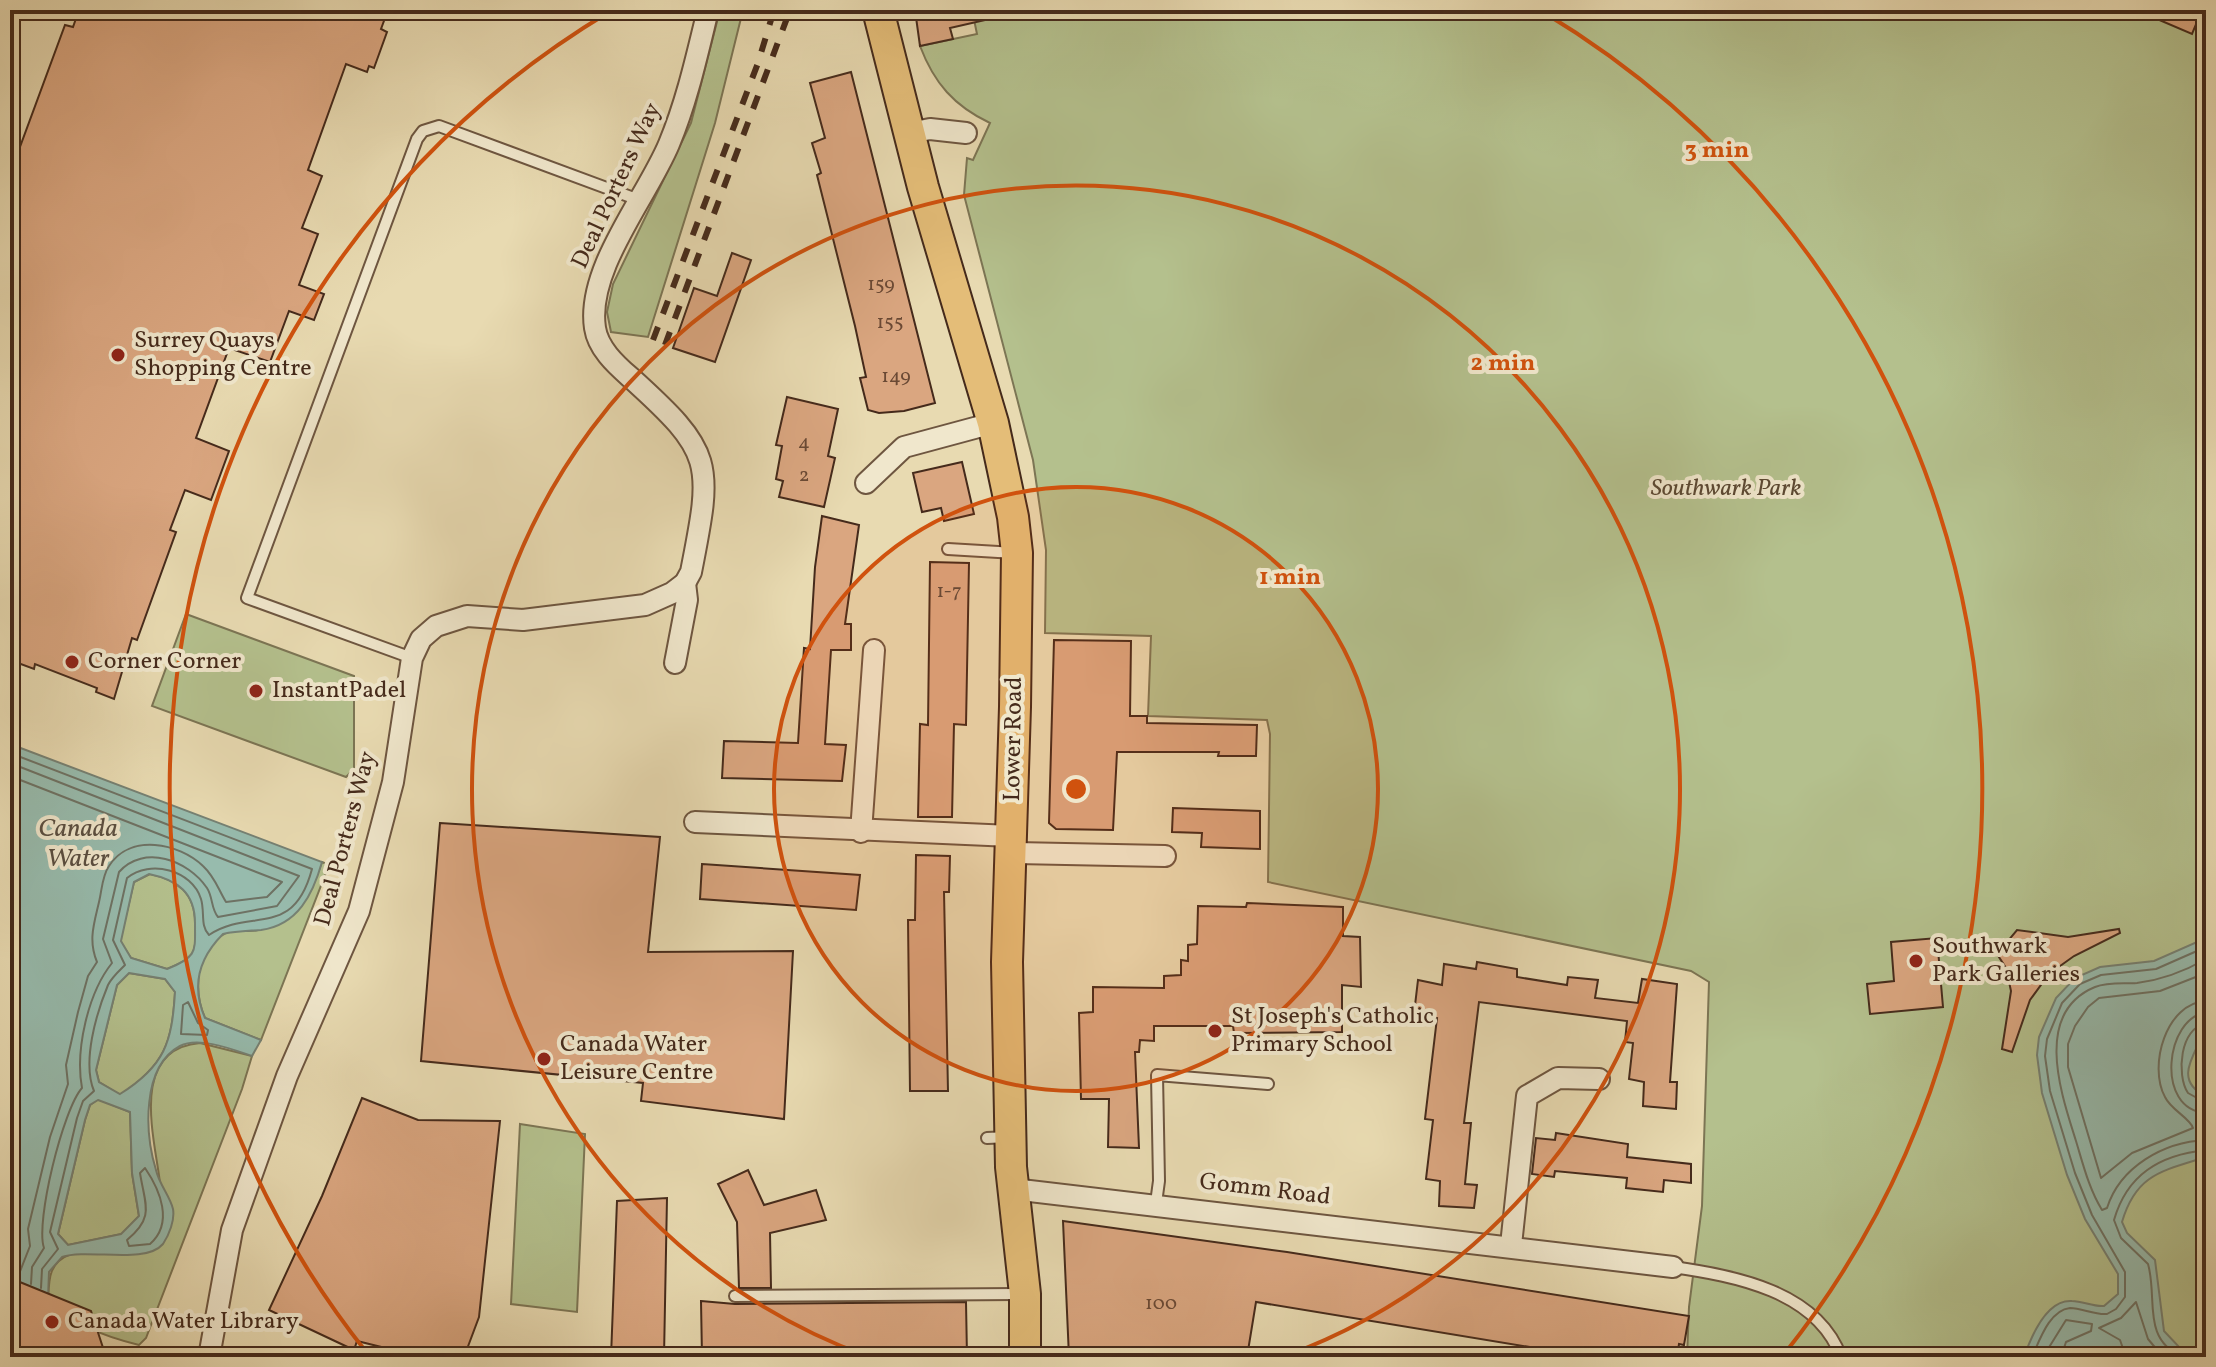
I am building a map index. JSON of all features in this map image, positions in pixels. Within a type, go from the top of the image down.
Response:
[{"type":"main road","name":"Lower Road","points":[[878,10],[993,423],[1009,495],[1017,553],[1011,845],[999,1138],[1013,1189],[1025,1294],[1025,1357]]},
{"type":"street","name":"Deal Porters Way","points":[[675,663],[687,600],[685,583],[694,557],[705,482],[699,450],[676,418],[609,356],[595,328],[600,281],[678,121],[708,10]]},
{"type":"street","points":[[910,133],[930,129],[966,133]]},
{"type":"street","points":[[866,483],[904,447],[993,423]]},
{"type":"street","name":"Deal Porters Way","points":[[209,1357],[232,1230],[287,1076],[359,911],[393,782],[412,658],[421,639],[436,626],[467,616],[523,620],[645,605],[664,598],[685,583]]},
{"type":"street","points":[[861,832],[874,650]]},
{"type":"street","points":[[695,822],[1165,856]]},
{"type":"street","points":[[1511,1245],[1527,1096],[1558,1078],[1599,1079]]},
{"type":"street","name":"Gomm Road","points":[[1013,1189],[1156,1203],[1673,1267]]},
{"type":"lane","points":[[412,658],[247,598],[423,131],[439,126],[640,201]]},
{"type":"lane","points":[[948,549],[1017,553]]},
{"type":"lane","points":[[1156,1203],[1159,1181],[1157,1075],[1268,1084]]},
{"type":"lane","points":[[1673,1267],[1791,1297],[1822,1324],[1841,1357]]},
{"type":"lane","points":[[735,1296],[1025,1294]]},
{"type":"green space","points":[[720,10],[743,10],[715,123],[648,337],[611,332],[607,312],[613,284],[691,123]]},
{"type":"green space","name":"Southwark Park","points":[[972,10],[2206,10],[2206,1357],[1687,1357],[1689,1307],[1702,1206],[1709,982],[1691,971],[1268,882],[1270,734],[1267,720],[1148,716],[1151,636],[1045,633],[1046,550],[1033,460],[964,195],[967,158],[973,160],[990,123],[966,109],[947,92],[920,46],[977,34]]},
{"type":"green space","name":"InstantPadel","points":[[186,614],[354,676],[354,769],[346,777],[152,706]]},
{"type":"green space","points":[[322,862],[329,865],[261,1040],[205,1018],[198,985],[207,950],[224,934],[262,929],[275,921],[300,899]]},
{"type":"green space","points":[[150,874],[177,884],[188,896],[194,913],[193,952],[185,961],[167,969],[131,958],[120,941],[134,882]]},
{"type":"green space","points":[[129,973],[165,979],[175,992],[171,1025],[163,1051],[147,1073],[120,1095],[99,1082],[96,1070],[117,985]]},
{"type":"green space","points":[[200,1043],[252,1056],[146,1338],[139,1345],[100,1333],[60,1309],[48,1299],[50,1278],[58,1261],[71,1254],[139,1254],[160,1190],[151,1121],[154,1078],[163,1061],[177,1049]]},
{"type":"green space","points":[[98,1099],[130,1112],[132,1173],[139,1216],[122,1234],[68,1245],[58,1234],[85,1120],[90,1105]]},
{"type":"green space","points":[[520,1124],[585,1134],[577,1312],[511,1304]]},
{"type":"water","name":"Canada Water","points":[[10,744],[322,862],[314,885],[294,915],[274,927],[223,934],[214,943],[199,973],[198,995],[205,1018],[261,1040],[252,1056],[216,1045],[188,1043],[167,1056],[158,1069],[152,1085],[148,1120],[157,1175],[172,1204],[171,1227],[163,1244],[143,1254],[62,1257],[49,1272],[48,1299],[10,1305]],"holes":[[[149,874],[168,880],[183,890],[194,913],[193,952],[184,961],[167,969],[131,958],[121,941],[134,882]],[[129,973],[165,979],[175,992],[171,1025],[163,1051],[147,1073],[120,1094],[99,1082],[96,1070],[117,985]],[[98,1100],[130,1112],[132,1173],[139,1216],[121,1234],[68,1245],[58,1234],[90,1105]]]},
{"type":"water","points":[[2206,938],[2206,1026],[2188,1072],[2195,1089],[2206,1096],[2206,1157],[2164,1171],[2143,1184],[2128,1206],[2122,1222],[2127,1233],[2155,1260],[2164,1331],[2179,1347],[2206,1357],[2111,1357],[2093,1349],[2075,1357],[2024,1357],[2041,1321],[2055,1306],[2072,1301],[2104,1306],[2118,1294],[2118,1274],[2085,1219],[2067,1175],[2042,1093],[2037,1055],[2039,1037],[2056,998],[2075,978],[2100,967],[2154,961]]},
{"type":"building","name":"Surrey Quays Shopping Centre","points":[[79,10],[388,10],[381,29],[387,32],[374,68],[369,66],[367,72],[346,64],[308,170],[322,176],[302,228],[318,234],[299,285],[324,294],[314,320],[289,311],[270,362],[229,348],[196,438],[229,451],[211,500],[185,490],[170,530],[176,532],[137,640],[132,638],[114,699],[96,692],[97,688],[35,664],[34,669],[10,660],[10,174],[65,25],[73,27]]},
{"type":"building","points":[[915,10],[993,10],[994,18],[950,28],[953,39],[920,46]]},
{"type":"building","points":[[2136,10],[2202,10],[2192,34]]},
{"type":"building","points":[[851,72],[935,403],[904,411],[879,413],[868,410],[860,378],[866,377],[855,326],[817,175],[821,173],[812,143],[825,138],[810,83]]},
{"type":"building","points":[[732,253],[751,260],[715,362],[673,348],[694,288],[717,296]]},
{"type":"building","points":[[787,397],[838,409],[828,456],[835,458],[824,507],[779,497],[783,481],[776,479],[782,446],[776,445]]},
{"type":"building","points":[[962,462],[974,514],[944,521],[941,508],[922,512],[913,473]]},
{"type":"building","points":[[822,516],[859,525],[845,624],[851,624],[851,650],[831,650],[825,744],[846,745],[842,781],[722,778],[724,741],[798,743],[804,648],[810,649]]},
{"type":"building","points":[[930,562],[969,563],[966,725],[954,724],[952,817],[918,817],[920,724],[928,725]]},
{"type":"building","points":[[1054,640],[1131,641],[1130,716],[1147,716],[1147,723],[1257,725],[1256,756],[1218,756],[1219,752],[1117,752],[1113,830],[1056,829],[1049,823]]},
{"type":"building","points":[[1173,808],[1260,811],[1260,849],[1201,847],[1202,833],[1172,832]]},
{"type":"building","points":[[440,823],[660,837],[648,952],[793,951],[784,1119],[641,1101],[643,1083],[421,1061]]},
{"type":"building","points":[[916,855],[950,856],[949,892],[944,892],[948,1091],[910,1091],[908,920],[915,920]]},
{"type":"building","points":[[702,864],[860,875],[856,910],[700,899]]},
{"type":"building","points":[[1247,903],[1343,907],[1343,936],[1360,937],[1361,987],[1342,985],[1342,1032],[1234,1033],[1233,1026],[1154,1026],[1154,1041],[1140,1040],[1139,1052],[1135,1052],[1139,1148],[1108,1147],[1109,1099],[1081,1099],[1079,1013],[1093,1012],[1093,987],[1164,988],[1164,976],[1181,975],[1181,960],[1188,961],[1188,945],[1197,944],[1198,906],[1246,907]]},
{"type":"building","points":[[2119,929],[2120,933],[2074,956],[2049,974],[2030,1000],[2012,1052],[2002,1049],[2011,991],[2006,968],[1997,954],[2017,930],[2068,937]]},
{"type":"building","name":"Southwark Park Galleries","points":[[1937,938],[1943,1007],[1870,1014],[1867,984],[1894,981],[1891,942]]},
{"type":"building","points":[[1477,962],[1517,969],[1517,977],[1567,985],[1568,977],[1598,980],[1595,998],[1638,1003],[1642,979],[1677,984],[1670,1082],[1677,1082],[1676,1109],[1643,1106],[1644,1082],[1629,1079],[1633,1043],[1625,1042],[1627,1021],[1479,1002],[1464,1123],[1471,1123],[1465,1184],[1477,1185],[1474,1208],[1439,1206],[1440,1181],[1426,1179],[1433,1120],[1425,1119],[1437,1018],[1414,1014],[1418,980],[1442,985],[1444,964],[1476,969]]},
{"type":"building","points":[[362,1098],[418,1120],[500,1121],[479,1317],[464,1357],[422,1357],[357,1341],[354,1350],[269,1310],[322,1196]]},
{"type":"building","points":[[1556,1133],[1628,1144],[1627,1157],[1691,1164],[1691,1183],[1664,1180],[1663,1192],[1626,1188],[1627,1178],[1555,1171],[1554,1177],[1532,1174],[1536,1138],[1555,1140]]},
{"type":"building","points":[[748,1170],[764,1205],[816,1190],[826,1220],[770,1233],[771,1288],[739,1288],[737,1222],[718,1184]]},
{"type":"building","points":[[667,1198],[664,1357],[611,1357],[617,1201]]},
{"type":"building","points":[[1063,1221],[1287,1252],[1689,1316],[1684,1345],[1679,1344],[1677,1357],[1590,1357],[1256,1302],[1247,1357],[1069,1357]]},
{"type":"building","name":"Canada Water Library","points":[[10,1278],[91,1311],[106,1357],[10,1357]]},
{"type":"building","points":[[701,1301],[735,1304],[966,1302],[967,1357],[702,1357]]},
{"type":"railway","points":[[653,340],[758,63],[774,10]]},
{"type":"railway","points":[[665,345],[790,10]]},
{"type":"place","name":"Surrey Quays Shopping Centre","points":[[118,355]]},
{"type":"place","name":"Corner Corner","points":[[72,662]]},
{"type":"place","name":"InstantPadel","points":[[256,691]]},
{"type":"place","name":"Southwark Park Galleries","points":[[1916,961]]},
{"type":"place","name":"St Joseph's Catholic Primary School","points":[[1215,1031]]},
{"type":"place","name":"Canada Water Leisure Centre","points":[[544,1059]]},
{"type":"place","name":"Canada Water Library","points":[[52,1322]]}]
